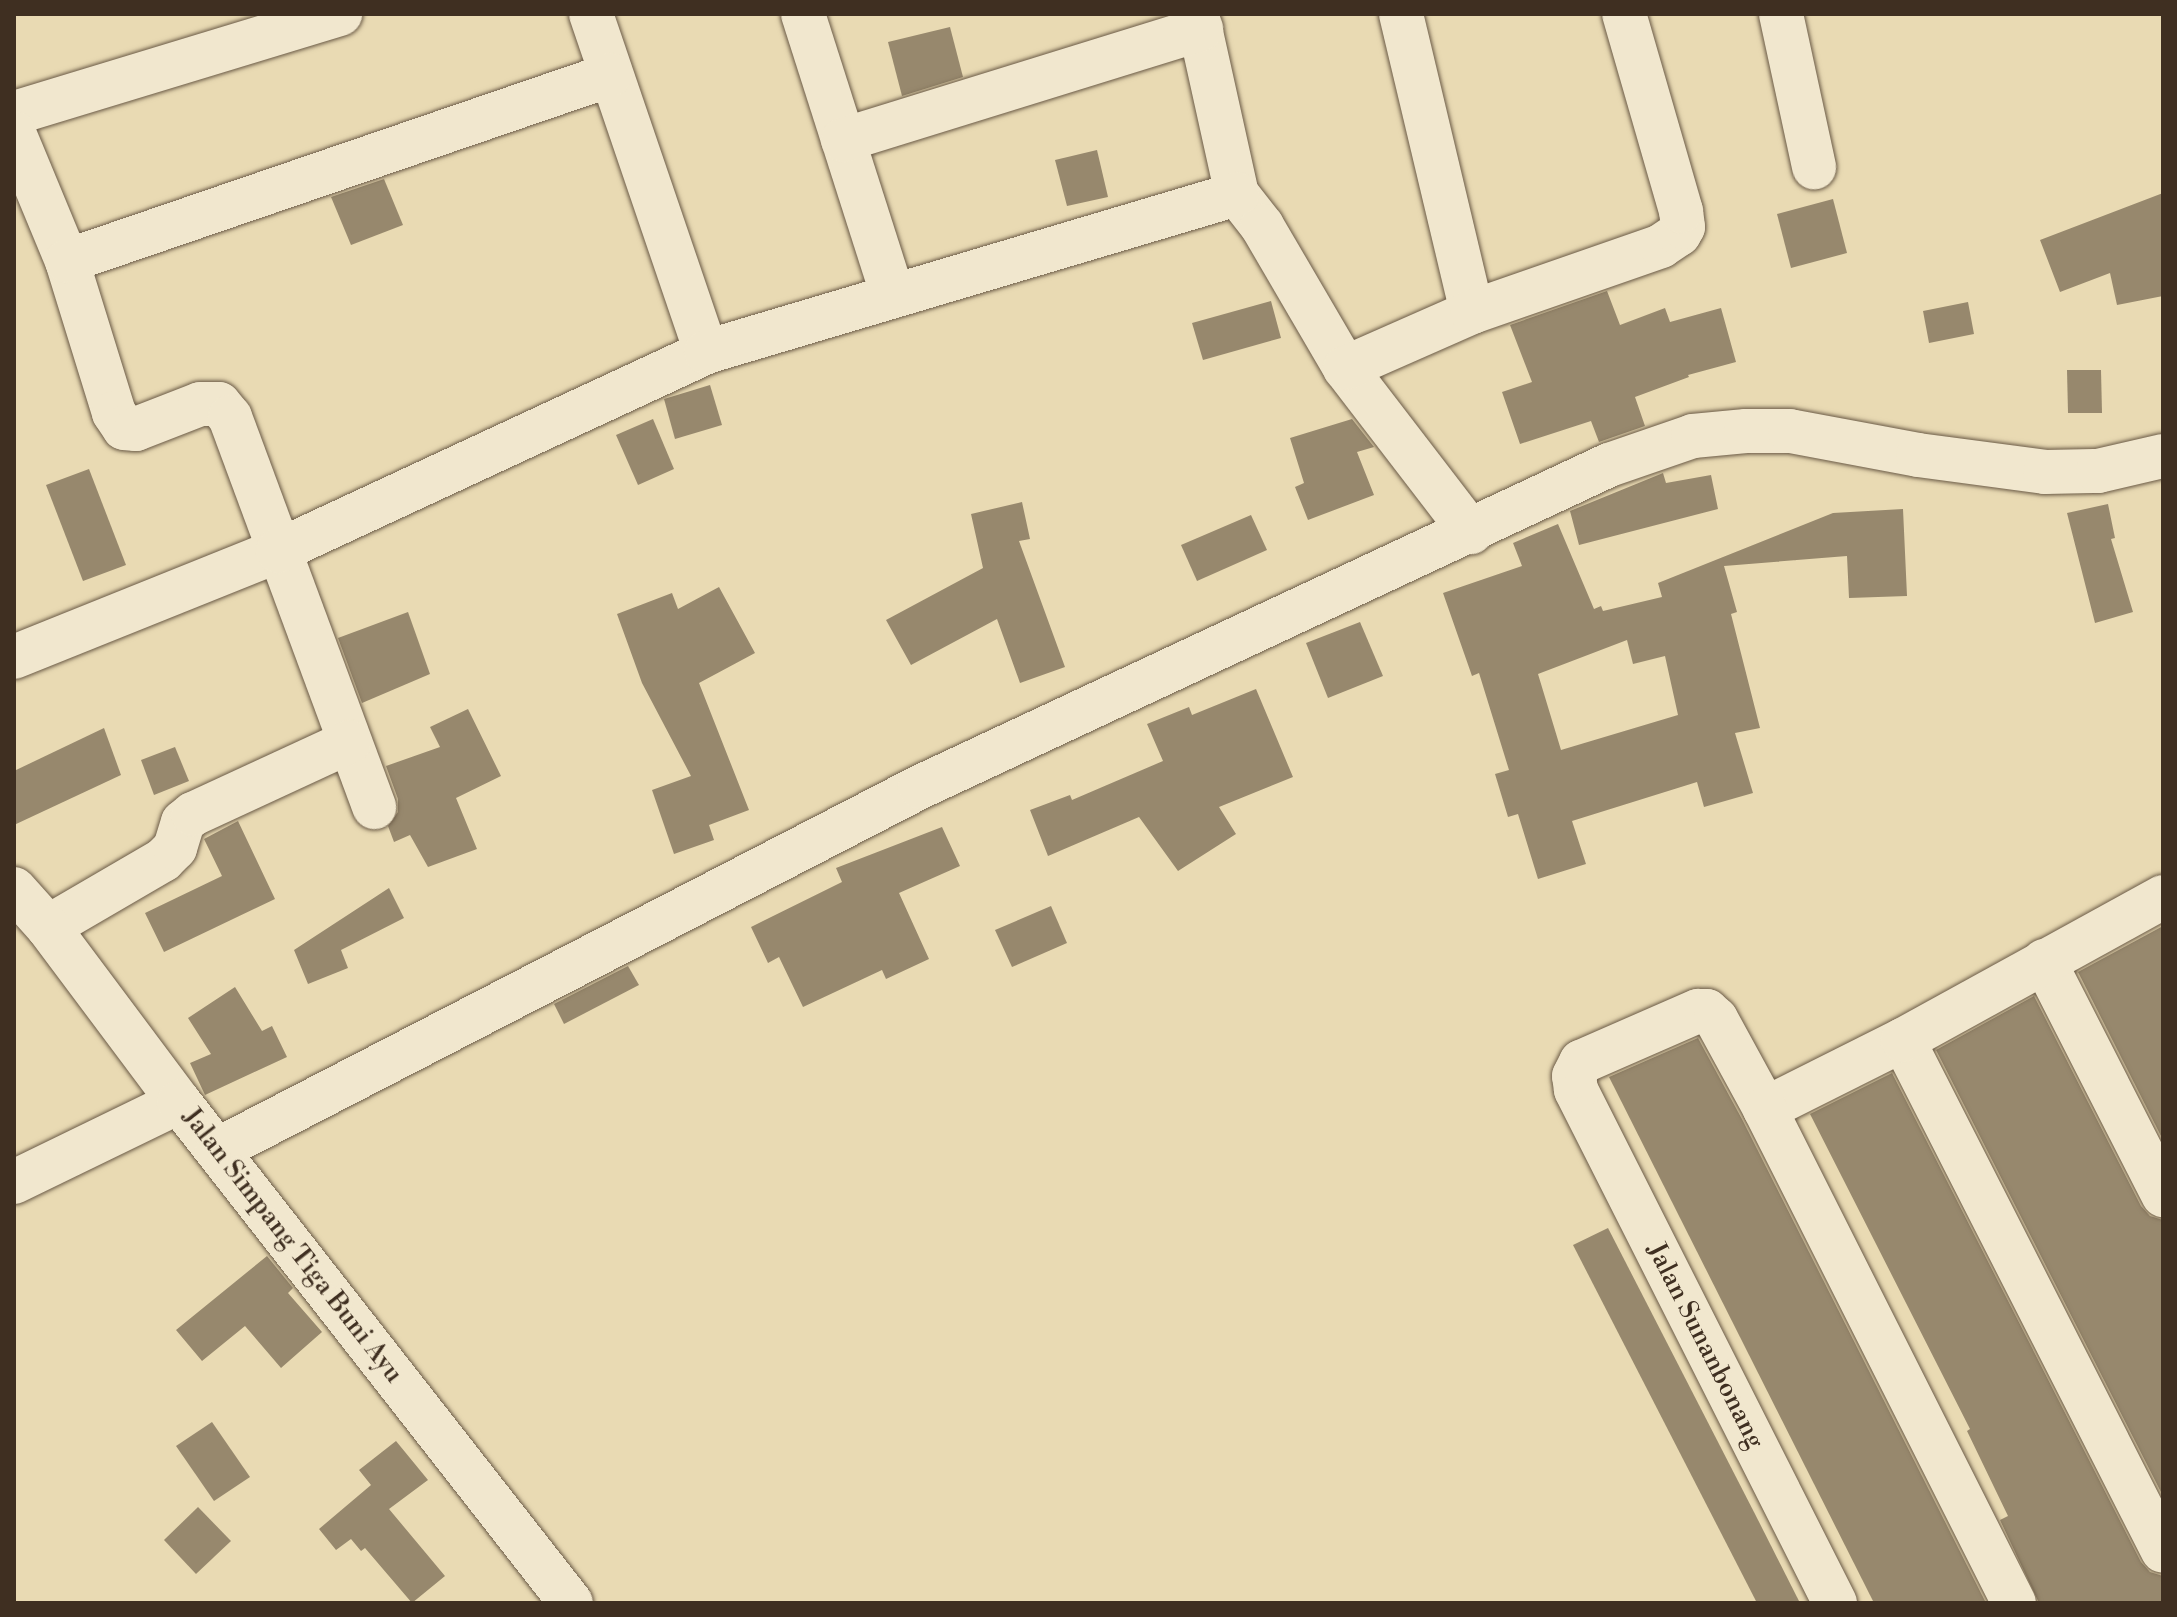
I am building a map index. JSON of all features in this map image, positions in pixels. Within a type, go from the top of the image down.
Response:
[{"type":"street","points":[[14,113],[340,14]]},
{"type":"street","points":[[591,14],[706,352]]},
{"type":"street","points":[[803,14],[893,296]]},
{"type":"street","points":[[1401,14],[1472,312]]},
{"type":"street","points":[[1345,368],[1472,312],[1661,246],[1682,231],[1681,211],[1624,14]]},
{"type":"street","points":[[1781,14],[1814,167]]},
{"type":"street","points":[[843,140],[1199,21],[1237,194],[1262,226],[1345,368],[1471,532]]},
{"type":"street","points":[[67,261],[610,75]]},
{"type":"street","points":[[14,133],[67,261],[114,413],[124,428],[136,429],[200,404],[219,404],[230,417],[374,807]]},
{"type":"street","points":[[14,657],[278,551],[706,352],[1237,194]]},
{"type":"street","points":[[217,1150],[920,787],[1609,465],[1693,436],[1790,431],[1918,455],[2045,472],[2098,471],[2163,456]]},
{"type":"street","points":[[48,927],[163,860],[175,848],[183,822],[193,814],[349,742]]},
{"type":"street","name":"Jalan Simpang Tiga Buni Ayu","points":[[14,889],[48,927],[179,1102],[571,1603]]},
{"type":"street","points":[[2014,1603],[1765,1109],[1903,1040],[2163,897]]},
{"type":"street","points":[[2044,961],[2163,1195]]},
{"type":"street","name":"Jalan Sunanbonang","points":[[1765,1109],[1716,1019],[1702,1010],[1581,1062],[1574,1076],[1576,1090],[1835,1603]]},
{"type":"street","points":[[1903,1040],[2163,1551]]},
{"type":"street","points":[[14,1182],[179,1102]]},
{"type":"building","points":[[950,27],[963,77],[902,96],[888,42]]},
{"type":"building","points":[[1097,150],[1108,197],[1067,206],[1055,160]]},
{"type":"building","points":[[384,179],[403,225],[351,245],[331,197]]},
{"type":"building","points":[[2163,193],[2163,296],[2117,305],[2110,273],[2060,292],[2040,240]]},
{"type":"building","points":[[1833,199],[1847,253],[1791,268],[1777,214]]},
{"type":"building","points":[[1607,291],[1620,325],[1665,308],[1670,322],[1721,308],[1736,362],[1688,375],[1635,397],[1645,426],[1599,442],[1591,421],[1520,444],[1502,392],[1532,382],[1510,325]]},
{"type":"building","points":[[1271,301],[1281,338],[1203,360],[1192,323]]},
{"type":"building","points":[[1968,302],[1974,334],[1929,343],[1923,311]]},
{"type":"building","points":[[2067,370],[2101,370],[2102,413],[2068,413]]},
{"type":"building","points":[[710,385],[722,425],[675,439],[664,399]]},
{"type":"building","points":[[653,419],[674,469],[638,485],[616,435]]},
{"type":"building","points":[[1352,419],[1374,447],[1357,452],[1374,495],[1308,520],[1295,487],[1304,483],[1290,438]]},
{"type":"building","points":[[89,469],[126,565],[83,581],[46,485]]},
{"type":"building","points":[[1663,473],[1666,483],[1711,475],[1718,509],[1579,545],[1570,511]]},
{"type":"building","points":[[1022,502],[1030,539],[1019,541],[1065,667],[1020,683],[997,619],[911,665],[886,620],[983,568],[971,514]]},
{"type":"building","points":[[2108,504],[2115,538],[2111,539],[2133,612],[2095,623],[2067,513]]},
{"type":"building","points":[[1903,509],[1907,596],[1849,598],[1847,556],[1724,566],[1737,612],[1731,614],[1760,728],[1735,733],[1753,793],[1704,807],[1697,782],[1572,821],[1586,864],[1538,879],[1518,814],[1508,817],[1495,774],[1509,770],[1479,673],[1472,676],[1443,593],[1522,566],[1513,543],[1558,524],[1594,609],[1601,606],[1603,611],[1662,597],[1658,583],[1833,513]],"holes":[[[1627,640],[1633,664],[1665,656],[1678,715],[1561,750],[1538,674]]]},
{"type":"building","points":[[1251,515],[1267,550],[1197,581],[1181,545]]},
{"type":"building","points":[[719,587],[755,653],[699,683],[749,810],[709,825],[714,840],[674,854],[652,790],[691,776],[642,683],[617,614],[672,593],[678,609]]},
{"type":"building","points":[[408,612],[430,674],[362,703],[338,638]]},
{"type":"building","points":[[1360,622],[1383,676],[1328,698],[1306,643]]},
{"type":"building","points":[[1256,689],[1293,777],[1219,807],[1236,834],[1178,871],[1139,817],[1048,856],[1030,810],[1070,795],[1072,800],[1163,761],[1147,724],[1189,707],[1192,715]]},
{"type":"building","points":[[468,709],[501,776],[456,798],[477,849],[428,867],[410,835],[394,842],[388,826],[398,812],[398,799],[386,766],[440,747],[430,727]]},
{"type":"building","points":[[104,728],[121,775],[14,825],[14,771]]},
{"type":"building","points":[[175,747],[189,781],[154,795],[141,760]]},
{"type":"building","points":[[238,821],[275,899],[164,952],[145,913],[222,876],[204,839]]},
{"type":"building","points":[[942,827],[960,866],[899,893],[929,959],[886,979],[882,970],[803,1007],[779,957],[768,963],[751,927],[842,882],[836,868]]},
{"type":"building","points":[[389,888],[404,918],[341,950],[348,968],[308,984],[294,950]]},
{"type":"building","points":[[1051,906],[1067,943],[1012,967],[995,930]]},
{"type":"building","points":[[2163,926],[2163,1140],[2078,972]]},
{"type":"building","points":[[628,966],[639,985],[564,1024],[554,1004]]},
{"type":"building","points":[[235,987],[262,1031],[272,1026],[287,1057],[205,1095],[190,1063],[211,1054],[188,1018]]},
{"type":"building","points":[[2034,996],[2141,1206],[2150,1216],[2163,1220],[2163,1496],[1936,1050]]},
{"type":"building","points":[[1698,1038],[1986,1603],[1874,1603],[1609,1077]]},
{"type":"building","points":[[1892,1073],[2141,1562],[2150,1572],[2163,1576],[2163,1603],[2039,1603],[2000,1520],[2008,1516],[1967,1431],[1970,1429],[1810,1114]]},
{"type":"building","points":[[1608,1228],[1800,1603],[1757,1603],[1573,1245]]},
{"type":"building","points":[[267,1256],[293,1288],[288,1293],[322,1332],[281,1368],[245,1326],[202,1361],[176,1330]]},
{"type":"building","points":[[212,1422],[250,1477],[214,1501],[176,1446]]},
{"type":"building","points":[[396,1441],[428,1480],[389,1509],[445,1576],[412,1603],[365,1548],[361,1551],[351,1539],[336,1550],[319,1529],[371,1485],[359,1470]]},
{"type":"building","points":[[198,1507],[231,1541],[196,1574],[164,1540]]}]
